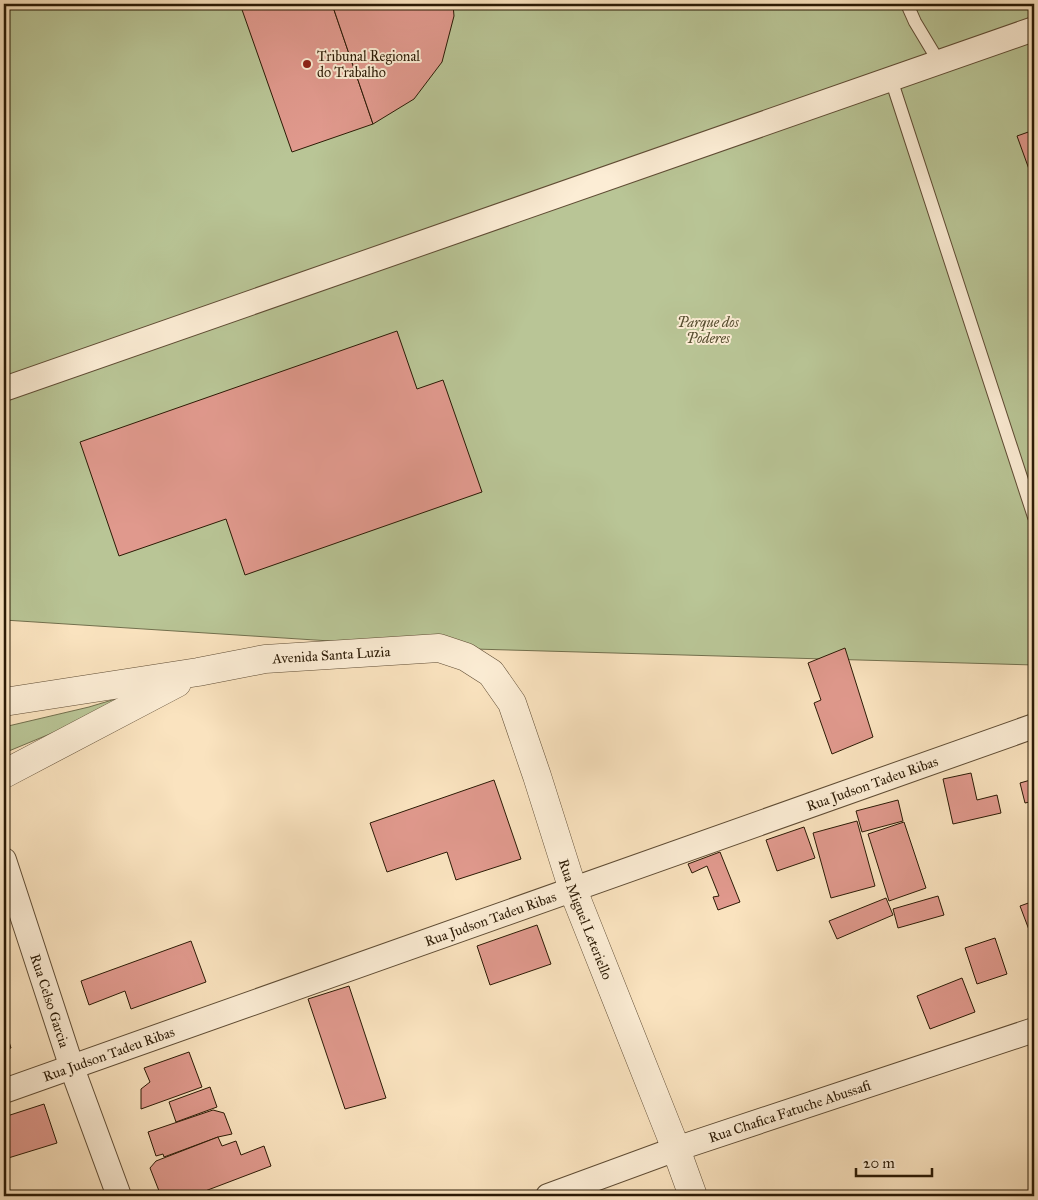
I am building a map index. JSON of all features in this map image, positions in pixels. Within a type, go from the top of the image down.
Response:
[{"type":"street","points":[[4,389],[1034,29]]},
{"type":"street","name":"Avenida Santa Luzia","points":[[4,702],[198,672],[265,659],[439,648],[466,656]]},
{"type":"street","name":"Rua Miguel Leteriello","points":[[466,656],[491,673],[512,703],[573,890],[693,1196]]},
{"type":"street","name":"Avenida Santa Luzia","points":[[4,774],[198,672]]},
{"type":"street","name":"Rua Judson Tadeu Ribas","points":[[4,1091],[1034,726]]},
{"type":"street","name":"Rua Celso Garcia","points":[[4,860],[72,1068],[119,1196]]},
{"type":"street","name":"Rua Chafica Fatuche Abussafi","points":[[548,1196],[676,1149],[1034,1030]]},
{"type":"lane","points":[[907,4],[915,22],[939,62]]},
{"type":"lane","points":[[891,79],[1030,492],[1034,517]]},
{"type":"green space","name":"Parque dos Poderes","points":[[4,4],[1034,4],[1034,665],[439,648],[4,620]]},
{"type":"green space","points":[[185,678],[4,753],[4,727],[89,707]]},
{"type":"building","name":"Tribunal Regional do Trabalho","points":[[240,4],[332,4],[373,124],[292,152]]},
{"type":"building","points":[[332,4],[453,4],[454,16],[442,62],[414,99],[373,124]]},
{"type":"building","points":[[1034,130],[1034,183],[1017,136]]},
{"type":"building","points":[[397,331],[417,389],[443,380],[482,492],[245,575],[226,519],[119,556],[80,442]]},
{"type":"building","points":[[845,648],[873,737],[832,754],[814,703],[821,700],[808,663]]},
{"type":"building","points":[[971,773],[977,800],[997,795],[1001,813],[953,824],[943,779]]},
{"type":"building","points":[[1034,779],[1034,801],[1025,803],[1020,783]]},
{"type":"building","points":[[494,780],[521,859],[456,880],[447,852],[387,872],[370,823]]},
{"type":"building","points":[[898,800],[903,821],[862,832],[856,811]]},
{"type":"building","points":[[857,821],[875,886],[831,898],[813,833]]},
{"type":"building","points":[[904,822],[926,888],[889,901],[868,834]]},
{"type":"building","points":[[804,827],[815,858],[777,871],[766,840]]},
{"type":"building","points":[[720,852],[740,902],[718,910],[713,897],[719,896],[707,866],[692,873],[688,864]]},
{"type":"building","points":[[938,896],[944,915],[898,928],[893,909]]},
{"type":"building","points":[[886,898],[893,915],[837,939],[829,921]]},
{"type":"building","points":[[1034,901],[1034,943],[1020,906]]},
{"type":"building","points":[[537,925],[551,964],[490,985],[477,946]]},
{"type":"building","points":[[995,938],[1007,974],[977,984],[965,948]]},
{"type":"building","points":[[191,941],[206,982],[131,1009],[125,991],[89,1005],[81,981]]},
{"type":"building","points":[[962,978],[975,1012],[930,1029],[917,996]]},
{"type":"building","points":[[349,986],[386,1098],[345,1109],[308,999]]},
{"type":"building","points":[[4,1026],[11,1048],[4,1050]]},
{"type":"building","points":[[189,1052],[202,1087],[141,1109],[141,1089],[150,1082],[144,1068]]},
{"type":"building","points":[[210,1087],[217,1107],[176,1122],[169,1102]]},
{"type":"building","points":[[44,1104],[57,1143],[5,1159],[4,1117]]},
{"type":"building","points":[[213,1110],[224,1113],[232,1134],[218,1137],[164,1157],[163,1154],[156,1156],[148,1132]]},
{"type":"building","points":[[218,1137],[222,1146],[236,1141],[241,1155],[264,1146],[271,1166],[192,1196],[161,1196],[150,1168],[156,1161]]},
{"type":"place","name":"Tribunal Regional do Trabalho","points":[[307,64]]}]
